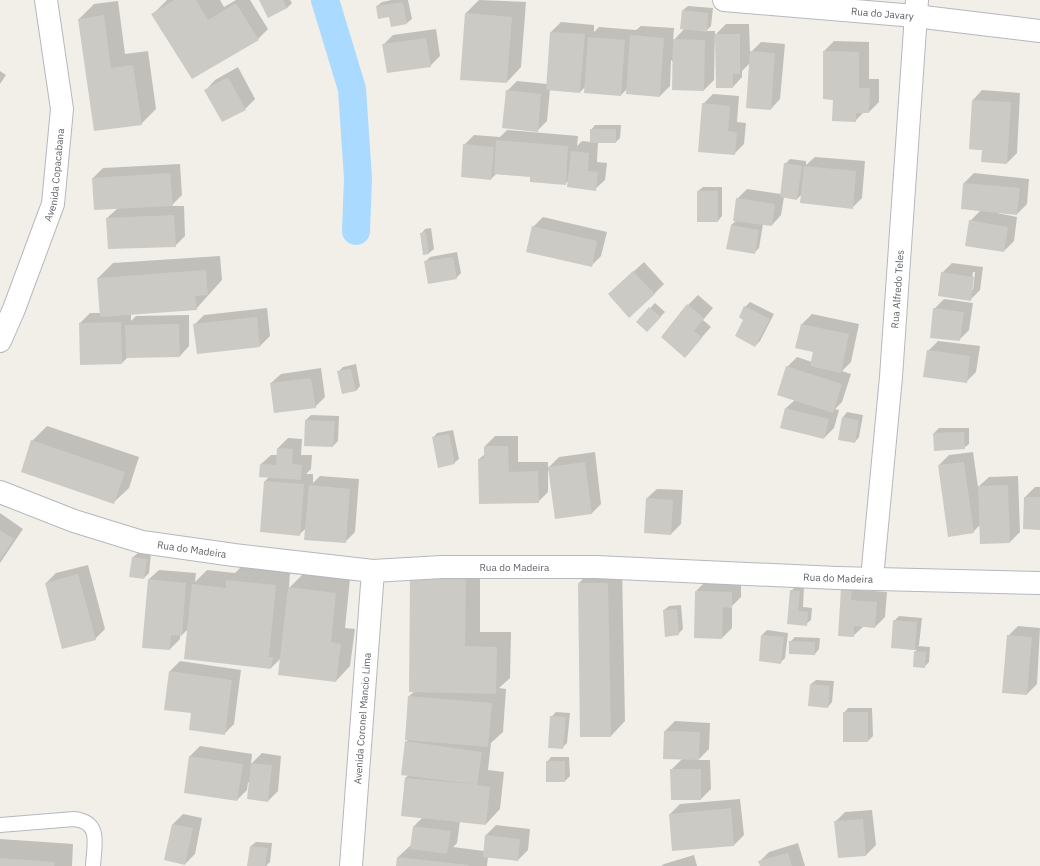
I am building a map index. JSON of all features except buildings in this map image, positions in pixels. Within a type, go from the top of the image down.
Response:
[{"type":"street","name":"Avenida Copacabana","points":[[0,341],[14,309],[53,204],[62,109],[46,0]]},
{"type":"street","name":"Rua do Javary","points":[[724,0],[916,8],[1040,31]]},
{"type":"street","name":"Rua Alfredo Teles","points":[[872,578],[891,377],[916,8]]},
{"type":"street","name":"Rua do Madeira","points":[[0,492],[74,520],[142,542],[234,555],[373,571],[442,568],[596,568],[1040,583]]},
{"type":"street","name":"Avenida Coronel Mancio Lima","points":[[351,866],[373,571]]},
{"type":"lane","points":[[0,824],[83,820],[90,823],[95,834],[94,866]]},
{"type":"waterway","points":[[325,0],[352,89],[358,178],[356,231]]}]
